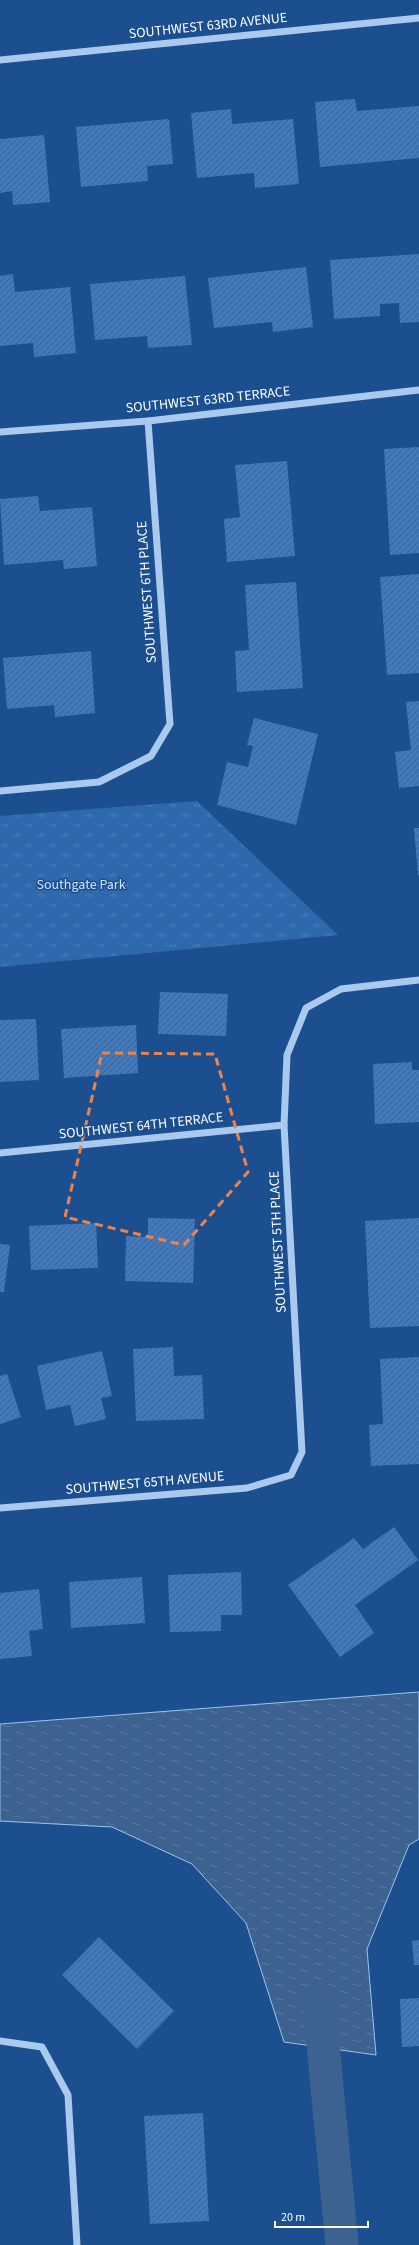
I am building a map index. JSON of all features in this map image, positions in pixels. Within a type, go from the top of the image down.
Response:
[{"type":"street","name":"SOUTHWEST 63RD AVENUE","points":[[0,60],[419,18]]},
{"type":"street","name":"SOUTHWEST 63RD TERRACE","points":[[0,432],[148,421],[419,390]]},
{"type":"street","name":"SOUTHWEST 6TH PLACE","points":[[0,791],[99,782],[151,756],[170,724],[148,421]]},
{"type":"street","name":"SOUTHWEST 5TH PLACE","points":[[291,1476],[302,1452],[284,1125],[287,1055],[306,1008],[341,989],[419,980]]},
{"type":"street","name":"SOUTHWEST 64TH TERRACE","points":[[0,1153],[284,1125]]},
{"type":"street","name":"SOUTHWEST 65TH AVENUE","points":[[0,1508],[248,1488],[291,1476]]},
{"type":"street","points":[[0,2041],[42,2048],[68,2095],[77,2245]]},
{"type":"highlighted area","points":[[102,1053],[215,1054],[248,1172],[184,1245],[65,1217]]},
{"type":"green space","name":"Southgate Park","points":[[197,801],[338,935],[0,967],[0,816]]},
{"type":"water","points":[[419,1692],[419,1839],[409,1845],[367,1949],[376,2055],[284,2042],[246,1923],[192,1864],[112,1827],[0,1821],[0,1724]]},
{"type":"building","points":[[355,99],[357,111],[419,106],[419,158],[320,167],[315,102]]},
{"type":"building","points":[[231,109],[232,124],[293,119],[299,184],[255,188],[254,173],[197,178],[191,113]]},
{"type":"building","points":[[169,119],[173,164],[147,166],[148,181],[81,187],[76,127]]},
{"type":"building","points":[[44,135],[50,202],[13,205],[12,191],[0,193],[0,139]]},
{"type":"building","points":[[419,254],[419,322],[400,323],[399,303],[380,304],[380,316],[334,319],[330,260]]},
{"type":"building","points":[[306,267],[313,327],[273,332],[272,322],[214,328],[208,278]]},
{"type":"building","points":[[13,274],[15,292],[70,287],[76,353],[34,357],[33,343],[0,346],[0,276]]},
{"type":"building","points":[[185,276],[192,345],[148,348],[147,336],[95,340],[90,284]]},
{"type":"building","points":[[419,447],[419,553],[390,555],[384,449]]},
{"type":"building","points":[[287,461],[295,556],[227,562],[224,519],[240,517],[235,465]]},
{"type":"building","points":[[38,496],[40,511],[92,507],[97,566],[64,569],[63,560],[4,565],[0,499]]},
{"type":"building","points":[[419,574],[419,673],[387,675],[380,577]]},
{"type":"building","points":[[296,582],[303,688],[237,692],[235,651],[249,650],[245,585]]},
{"type":"building","points":[[91,651],[95,713],[55,717],[54,705],[7,709],[3,658]]},
{"type":"building","points":[[419,701],[419,786],[399,788],[395,752],[411,750],[406,702]]},
{"type":"building","points":[[254,718],[318,734],[296,825],[217,805],[227,762],[248,767],[253,746],[247,745]]},
{"type":"building","points":[[414,828],[419,828],[419,875],[418,875]]},
{"type":"building","points":[[160,992],[228,994],[226,1036],[158,1034]]},
{"type":"building","points":[[36,1019],[39,1080],[0,1082],[0,1020]]},
{"type":"building","points":[[136,1025],[138,1073],[64,1078],[61,1029]]},
{"type":"building","points":[[412,1062],[412,1070],[419,1070],[419,1122],[375,1124],[373,1064]]},
{"type":"building","points":[[148,1218],[195,1219],[193,1283],[125,1281],[126,1236],[148,1237]]},
{"type":"building","points":[[419,1218],[419,1326],[370,1328],[365,1221]]},
{"type":"building","points":[[96,1223],[98,1268],[31,1270],[29,1226]]},
{"type":"building","points":[[0,1244],[10,1245],[4,1292],[0,1292]]},
{"type":"building","points":[[173,1347],[174,1376],[202,1375],[204,1419],[136,1421],[133,1349]]},
{"type":"building","points":[[102,1351],[112,1396],[101,1398],[106,1419],[75,1426],[70,1405],[46,1410],[37,1366]]},
{"type":"building","points":[[419,1357],[419,1464],[371,1466],[369,1425],[383,1424],[380,1359]]},
{"type":"building","points":[[7,1374],[21,1417],[0,1424],[0,1376]]},
{"type":"building","points":[[394,1527],[418,1560],[355,1605],[374,1633],[340,1657],[288,1585],[354,1538],[363,1549]]},
{"type":"building","points":[[241,1572],[242,1615],[221,1615],[221,1631],[170,1632],[168,1575]]},
{"type":"building","points":[[142,1577],[145,1623],[71,1628],[69,1582]]},
{"type":"building","points":[[39,1589],[43,1629],[29,1631],[32,1656],[0,1659],[0,1593]]},
{"type":"building","points":[[99,1937],[174,2011],[137,2049],[62,1975]]},
{"type":"building","points":[[419,1940],[419,1965],[414,1965],[412,1941]]},
{"type":"building","points":[[419,1998],[419,2046],[402,2047],[400,1999]]},
{"type":"building","points":[[203,2113],[209,2221],[150,2224],[144,2116]]},
{"type":"waterway","points":[[319,2002],[342,2245]]}]
